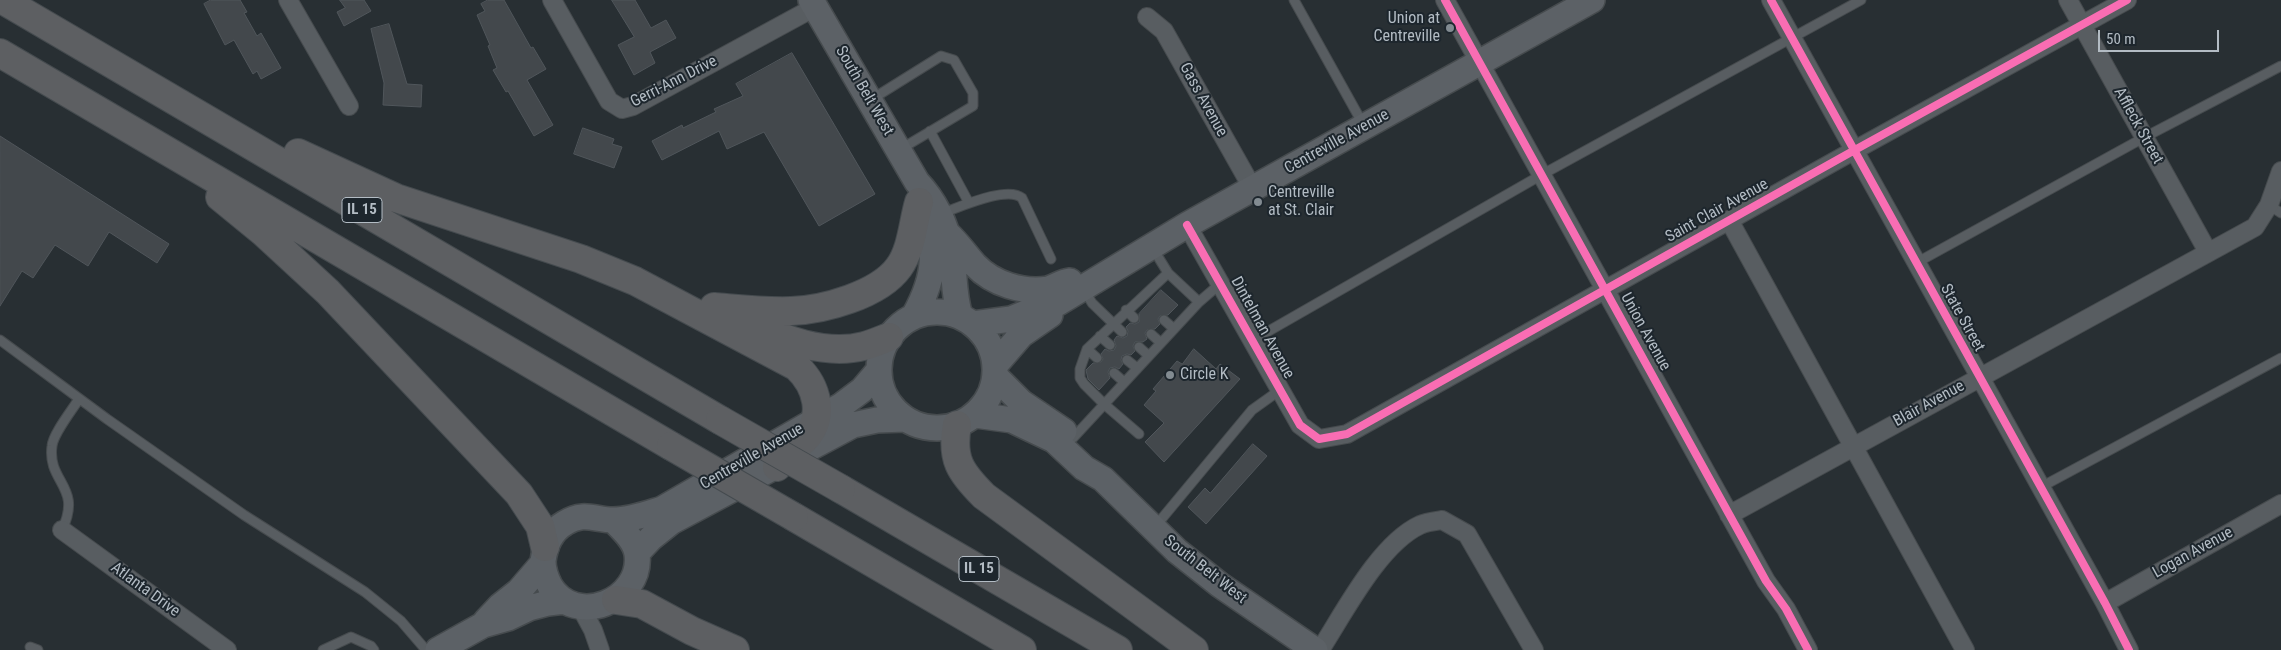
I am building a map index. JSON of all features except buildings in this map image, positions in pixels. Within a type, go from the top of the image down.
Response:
[{"type":"highway","name":"IL 15","points":[[3,0],[720,420],[1118,650]]},
{"type":"highway","points":[[0,53],[1022,650]]},
{"type":"highway","points":[[191,110],[223,113],[309,159],[396,198],[581,259],[635,281],[797,368],[808,378],[813,388],[817,407],[814,422],[805,439],[788,452],[777,467]]},
{"type":"highway","points":[[198,168],[215,193],[264,233],[328,292],[519,494],[540,526],[544,555]]},
{"type":"highway","points":[[714,307],[792,311],[826,305],[862,294],[881,284],[899,268],[908,246],[929,210]]},
{"type":"highway","points":[[635,281],[675,287],[760,329],[819,348],[842,349],[863,346],[889,336]]},
{"type":"highway","points":[[966,420],[954,447],[962,472],[971,483],[984,496],[1194,650]]},
{"type":"highway","points":[[591,603],[642,604],[692,631],[736,650]]},
{"type":"main road","name":"Centreville Avenue","points":[[966,320],[1011,319],[1043,306],[1058,303],[1187,225],[1592,0]]},
{"type":"main road","name":"South Belt West","points":[[813,4],[898,150],[951,252],[954,288],[966,320],[990,344],[996,370],[1022,402],[1073,438],[1093,459],[1103,479]]},
{"type":"main road","name":"South Belt West","points":[[914,316],[927,294],[932,276],[929,210]]},
{"type":"main road","points":[[929,210],[977,267],[999,282],[1013,286],[1039,289],[1050,288],[1067,281],[1090,284]]},
{"type":"main road","name":"Centreville Avenue","points":[[996,370],[1009,347],[1027,330],[1050,315],[1058,303]]},
{"type":"main road","name":"South Belt West","points":[[966,320],[937,312],[914,316],[900,325],[889,336],[882,353],[879,370],[883,389],[892,406],[906,419],[929,427],[966,420],[1012,420],[1054,440],[1084,468],[1103,479],[1177,551],[1220,586],[1315,650]]},
{"type":"main road","name":"Centreville Avenue","points":[[483,625],[500,606],[519,591],[544,555],[553,533],[565,523],[579,517],[596,516],[613,520],[640,516],[662,509],[814,422],[862,390],[879,370]]},
{"type":"main road","points":[[966,420],[988,397],[996,370]]},
{"type":"main road","name":"Centreville Avenue","points":[[637,553],[651,538],[671,522],[777,467],[852,425],[877,420],[906,419]]},
{"type":"main road","points":[[544,555],[546,578],[553,591],[591,603],[624,592],[632,581],[637,553],[628,535],[613,520]]},
{"type":"main road","name":"Centreville Avenue","points":[[438,650],[483,625],[508,618],[542,604],[591,603]]},
{"type":"street","points":[[288,0],[349,106]]},
{"type":"street","name":"Gerri-Ann Drive","points":[[552,0],[609,101],[622,109],[633,106],[813,4]]},
{"type":"street","name":"Union Avenue","points":[[1445,0],[1729,515],[1766,581],[1786,609],[1808,650]]},
{"type":"street","name":"State Street","points":[[1771,0],[1853,151],[1980,376],[2129,650]]},
{"type":"street","name":"Affleck Street","points":[[2068,0],[2208,252]]},
{"type":"street","name":"Saint Clair Avenue","points":[[1319,439],[1347,434],[2127,0]]},
{"type":"street","name":"Gass Avenue","points":[[1147,17],[1164,31],[1253,189]]},
{"type":"street","name":"Blair Avenue","points":[[1729,515],[2255,227],[2275,209],[2281,171]]},
{"type":"street","points":[[1729,220],[1965,650]]},
{"type":"street","name":"Dintelman Avenue","points":[[1187,225],[1254,340],[1300,425],[1319,439]]},
{"type":"street","name":"Logan Avenue","points":[[2105,603],[2281,504]]},
{"type":"street","points":[[1320,650],[1366,578],[1394,544],[1420,525],[1442,520],[1467,534],[1534,650]]},
{"type":"street","name":"Atlanta Drive","points":[[62,530],[227,650]]},
{"type":"street","points":[[591,603],[592,630],[600,650]]},
{"type":"lane","points":[[1294,0],[1364,126]]},
{"type":"lane","points":[[1254,340],[1542,174],[1861,0]]},
{"type":"lane","points":[[869,100],[941,56],[954,60],[972,93],[973,106],[898,150]]},
{"type":"lane","points":[[1916,263],[2145,137],[2281,66]]},
{"type":"lane","points":[[930,132],[970,203]]},
{"type":"lane","points":[[929,210],[1007,194],[1017,194],[1022,198],[1051,259]]},
{"type":"lane","points":[[1152,246],[1168,273],[1199,302]]},
{"type":"lane","points":[[1140,434],[1104,404],[1080,378],[1080,369],[1087,348],[1126,310],[1144,301],[1168,273]]},
{"type":"lane","points":[[1073,438],[1199,302],[1221,283]]},
{"type":"lane","points":[[1090,284],[1092,303],[1122,332]]},
{"type":"lane","points":[[1126,310],[1134,318]]},
{"type":"lane","points":[[1164,320],[1174,329]]},
{"type":"lane","points":[[1151,334],[1161,343]]},
{"type":"lane","points":[[1100,336],[1110,345]]},
{"type":"lane","points":[[0,340],[244,515],[365,592],[401,621],[426,650]]},
{"type":"lane","points":[[1138,347],[1149,356]]},
{"type":"lane","points":[[1087,348],[1097,358]]},
{"type":"lane","points":[[2041,487],[2281,358]]},
{"type":"lane","points":[[1127,360],[1136,368]]},
{"type":"lane","points":[[1114,373],[1124,382]]},
{"type":"lane","points":[[1154,529],[1252,410],[1280,390]]},
{"type":"lane","points":[[62,530],[69,517],[70,504],[51,460],[52,444],[79,398]]},
{"type":"lane","points":[[323,650],[352,637],[371,646],[374,650]]},
{"type":"cycle path","points":[[1445,0],[1766,581],[1786,609],[1808,650]]},
{"type":"cycle path","points":[[1771,0],[2105,603],[2129,650]]},
{"type":"cycle path","points":[[1187,225],[1300,425],[1319,439],[1347,434],[2127,0]]},
{"type":"place","name":"Union at Centreville","points":[[1450,28]]},
{"type":"place","name":"Centreville at St. Clair","points":[[1258,202]]},
{"type":"place","name":"Circle K","points":[[1170,375]]}]
